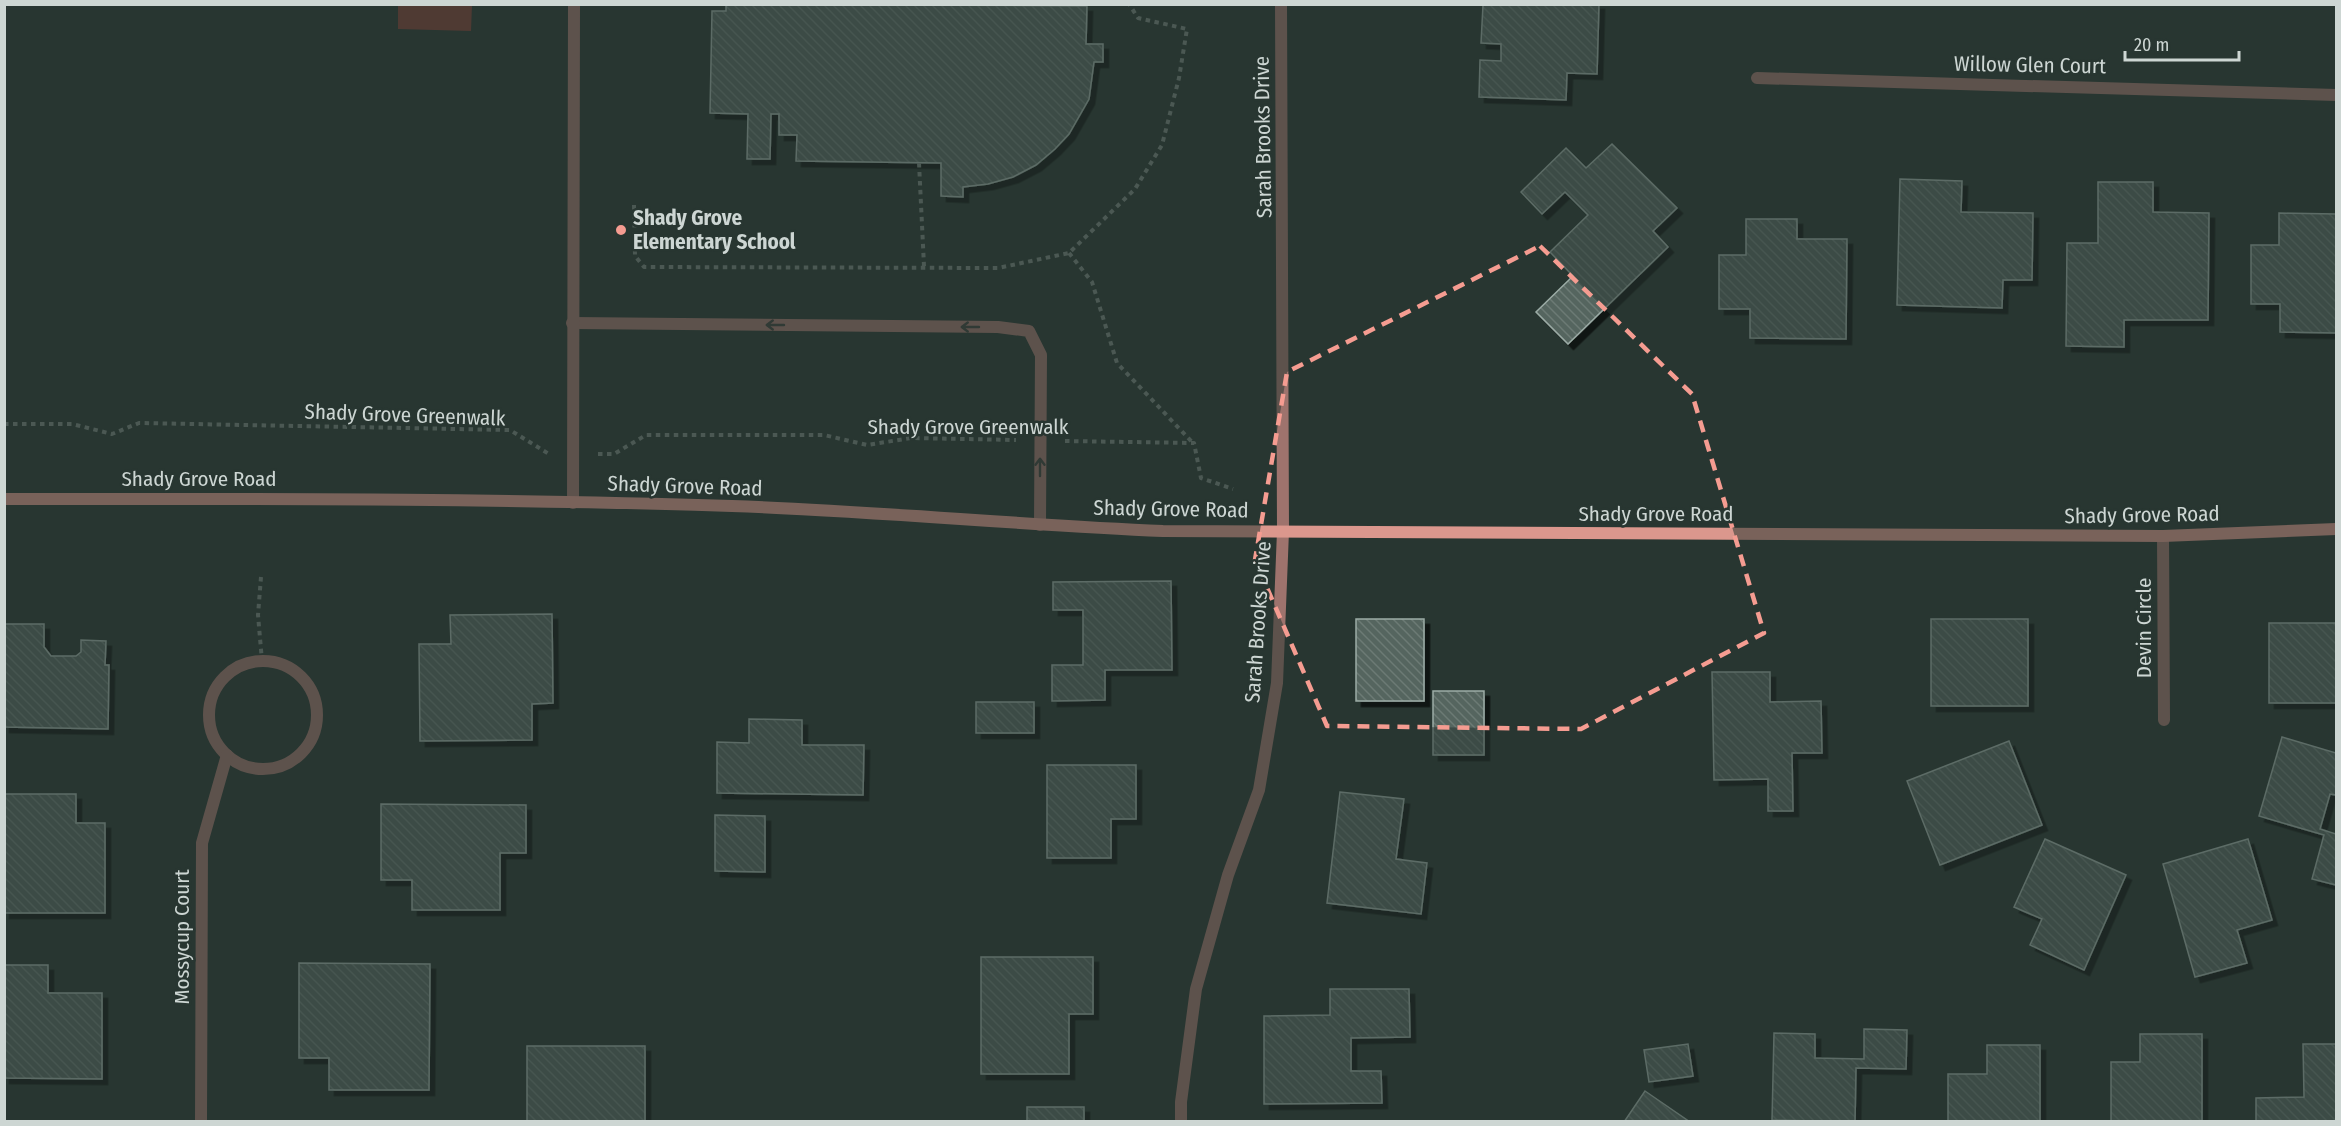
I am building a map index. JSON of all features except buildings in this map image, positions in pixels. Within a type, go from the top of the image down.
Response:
[{"type":"main road","name":"Shady Grove Road","points":[[4,499],[452,499],[756,507],[1163,531],[2163,536],[2337,530]]},
{"type":"street","points":[[573,502],[574,4]]},
{"type":"street","name":"Sarah Brooks Drive","points":[[1181,1122],[1181,1102],[1196,989],[1228,876],[1258,790],[1275,694],[1283,531],[1281,4]]},
{"type":"street","name":"Willow Glen Court","points":[[1757,78],[2337,95]]},
{"type":"street","points":[[572,323],[998,327],[1029,331],[1041,354],[1040,525]]},
{"type":"street","name":"Devin Circle","points":[[2163,536],[2164,720]]},
{"type":"street","points":[[262,661],[275,662],[292,669],[305,680],[314,696],[317,714],[315,731],[307,747],[294,760],[277,768],[260,769],[242,765],[227,755],[216,741],[209,725],[209,707],[214,690],[225,675],[240,665],[262,661]]},
{"type":"street","name":"Mossycup Court","points":[[201,1122],[202,843],[227,755]]},
{"type":"path","points":[[634,205],[635,256],[644,267],[998,268],[1069,253],[1135,189],[1162,146],[1179,78],[1187,29],[1138,18],[1129,4]]},
{"type":"path","points":[[919,163],[924,266]]},
{"type":"path","points":[[1069,253],[1092,282],[1117,363],[1194,443],[1201,478],[1233,489]]},
{"type":"path","name":"Shady Grove Greenwalk","points":[[4,424],[72,424],[112,434],[140,423],[510,430],[549,454],[614,454],[646,435],[824,435],[867,445],[911,438],[1194,443]]},
{"type":"path","points":[[261,577],[258,615],[262,661]]},
{"type":"highlighted area","points":[[1540,246],[1692,394],[1764,633],[1581,729],[1327,726],[1255,560],[1287,372]]},
{"type":"shaded area","points":[[398,5],[472,5],[471,31],[398,29]]},
{"type":"place","name":"Shady Grove Elementary School","points":[[621,230]]}]
